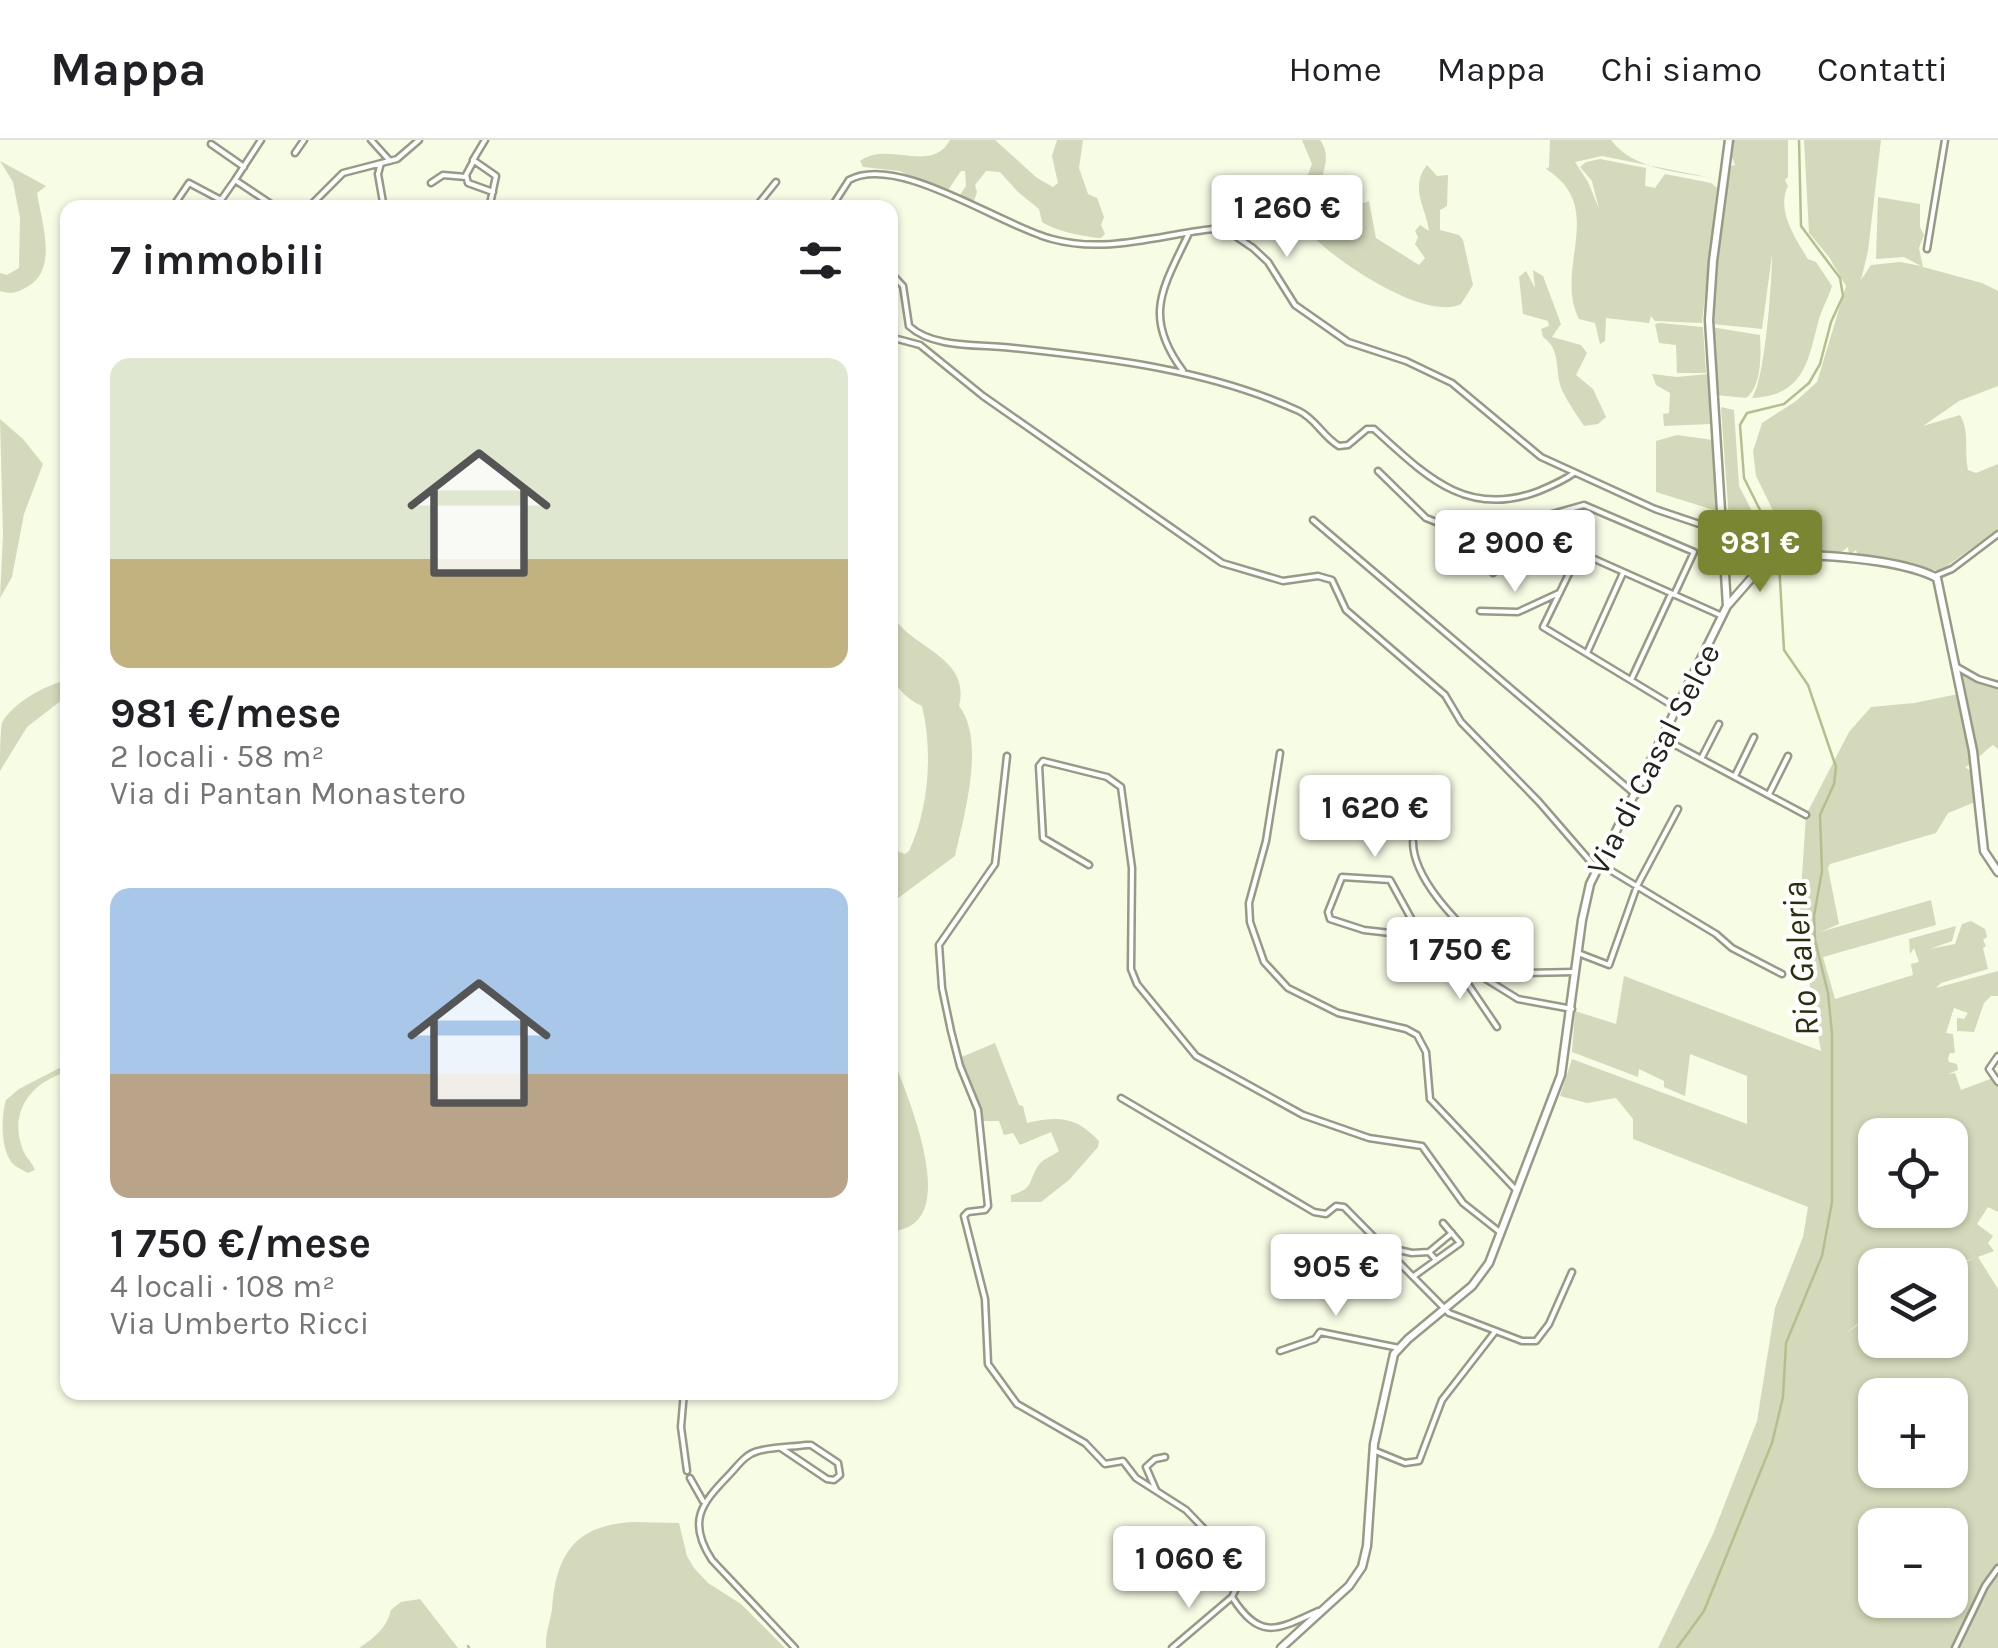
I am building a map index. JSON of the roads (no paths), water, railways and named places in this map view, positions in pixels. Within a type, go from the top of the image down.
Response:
[{"type":"main road","name":"Via di Casal Selce","points":[[1398,1348],[1483,1274],[1559,1083],[1586,897],[1724,617],[1724,532],[1709,320],[1730,140]]},
{"type":"main road","points":[[1727,606],[1780,554],[1862,560],[1935,576],[1973,751],[1984,851],[1998,872]]},
{"type":"main road","points":[[1281,1648],[1354,1580],[1365,1559],[1373,1450],[1390,1366],[1398,1348]]},
{"type":"street","points":[[178,200],[190,182],[221,200],[261,140]]},
{"type":"street","points":[[295,154],[304,140]]},
{"type":"street","points":[[372,140],[390,161]]},
{"type":"street","points":[[316,200],[343,173],[390,161],[419,140]]},
{"type":"street","points":[[485,140],[466,177],[468,183],[493,192]]},
{"type":"street","points":[[1927,249],[1946,140]]},
{"type":"street","points":[[210,144],[244,166]]},
{"type":"street","points":[[473,162],[495,173],[491,200]]},
{"type":"street","points":[[381,163],[378,174],[383,200]]},
{"type":"street","points":[[836,200],[849,180],[878,173],[918,184],[1036,234],[1070,244],[1109,246],[1216,229],[1234,234],[1261,254],[1304,312],[1349,344],[1406,361],[1452,383],[1526,448],[1574,473],[1724,532]]},
{"type":"street","points":[[431,182],[443,175],[466,177]]},
{"type":"street","points":[[235,180],[265,200]]},
{"type":"street","points":[[762,200],[776,182]]},
{"type":"street","points":[[1183,371],[1161,332],[1158,314],[1162,290],[1189,233]]},
{"type":"street","points":[[898,280],[902,284],[908,325],[921,334],[958,344],[1017,348],[1183,371],[1299,411],[1337,446],[1346,446],[1367,429],[1374,430],[1428,476],[1488,501],[1516,499],[1574,473]]},
{"type":"street","points":[[916,343],[921,334]]},
{"type":"street","points":[[898,338],[916,343],[980,394],[1222,563],[1284,581],[1316,576],[1332,580],[1346,611],[1446,696],[1463,723],[1598,866],[1782,974]]},
{"type":"street","points":[[1378,471],[1426,518],[1441,524],[1499,529],[1582,505],[1694,552],[1630,680]]},
{"type":"street","points":[[1312,520],[1636,795]]},
{"type":"street","points":[[1935,576],[1952,569],[1998,534]]},
{"type":"street","points":[[1493,573],[1498,548],[1553,543],[1724,617]]},
{"type":"street","points":[[1579,553],[1544,627],[1679,709]]},
{"type":"street","points":[[1587,653],[1623,573]]},
{"type":"street","points":[[1480,611],[1518,612],[1559,594]]},
{"type":"street","points":[[1957,666],[1998,685]]},
{"type":"street","points":[[1701,759],[1719,724]]},
{"type":"street","points":[[1736,776],[1754,737]]},
{"type":"street","points":[[1664,739],[1806,815]]},
{"type":"street","points":[[1280,753],[1265,846],[1248,906],[1264,962],[1285,986],[1338,1013],[1406,1029],[1417,1036],[1426,1052],[1430,1099],[1517,1191]]},
{"type":"street","points":[[1007,756],[995,864],[939,945],[951,1032],[980,1127],[988,1206],[968,1212],[964,1218],[986,1299],[986,1360],[1018,1404],[1085,1443],[1106,1465],[1123,1461],[1136,1478],[1186,1510],[1236,1561],[1243,1574]]},
{"type":"street","points":[[1768,794],[1788,756]]},
{"type":"street","points":[[1090,866],[1043,838],[1039,768],[1043,760],[1110,778],[1121,787],[1132,868],[1131,969],[1137,984],[1192,1053],[1303,1115],[1369,1138],[1422,1146],[1463,1204],[1500,1233]]},
{"type":"street","points":[[1578,953],[1609,965],[1638,886],[1678,809]]},
{"type":"street","points":[[1412,842],[1415,864],[1425,882],[1505,970],[1575,972]]},
{"type":"street","points":[[1423,940],[1390,880],[1341,878],[1328,918],[1362,929],[1407,934],[1423,940],[1518,1000],[1572,1009]]},
{"type":"street","points":[[1451,958],[1497,1027]]},
{"type":"street","points":[[1998,1056],[1989,1068],[1998,1082]]},
{"type":"street","points":[[1121,1098],[1313,1211],[1326,1214],[1337,1206],[1344,1207],[1445,1309],[1495,1331],[1524,1342],[1538,1340],[1572,1272]]},
{"type":"street","points":[[1414,1276],[1460,1243],[1442,1224]]},
{"type":"street","points":[[1385,1247],[1430,1252],[1452,1233]]},
{"type":"street","points":[[1430,1252],[1436,1261]]},
{"type":"street","points":[[1373,1450],[1408,1464],[1420,1461],[1442,1400],[1495,1331]]},
{"type":"street","points":[[1280,1350],[1314,1339],[1319,1332],[1398,1348]]},
{"type":"street","points":[[683,1400],[681,1427],[688,1474],[703,1501]]},
{"type":"street","points":[[781,1448],[825,1478],[840,1475],[838,1463],[812,1446],[781,1448],[758,1451],[748,1456],[703,1501],[699,1528],[710,1557],[795,1648]]},
{"type":"street","points":[[1158,1494],[1146,1467],[1156,1458],[1165,1458]]},
{"type":"street","points":[[1172,1648],[1232,1597],[1250,1546],[1246,1531]]},
{"type":"street","points":[[1954,1648],[1998,1568]]},
{"type":"street","points":[[1232,1597],[1247,1618],[1266,1628],[1282,1627],[1326,1606]]},
{"type":"waterway","name":"Rio Galeria","points":[[1677,1648],[1704,1611],[1772,1443],[1783,1397],[1786,1343],[1822,1256],[1832,1202],[1832,1034],[1814,916],[1822,871],[1820,815],[1834,784],[1836,767],[1808,685],[1784,650],[1778,546],[1744,478],[1740,425],[1747,413],[1784,404],[1809,383],[1820,364],[1831,322],[1843,296],[1840,278],[1801,226],[1799,140]]}]
